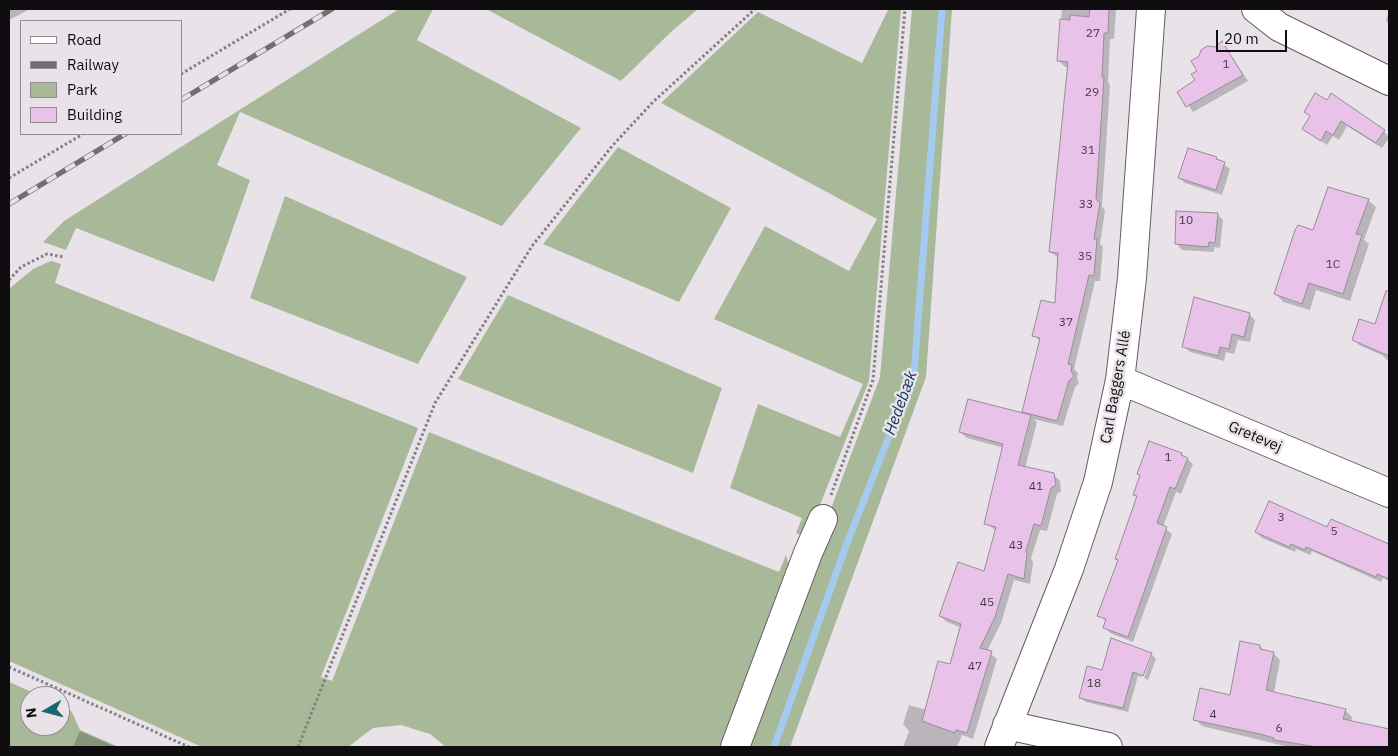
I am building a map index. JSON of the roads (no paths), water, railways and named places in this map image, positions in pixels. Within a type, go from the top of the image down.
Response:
[{"type":"street","name":"Carl Baggers Allé","points":[[1003,736],[1069,569],[1098,482],[1120,380],[1132,278],[1150,9]]},
{"type":"street","points":[[1256,9],[1279,27],[1389,81]]},
{"type":"street","name":"Gretevej","points":[[1120,380],[1389,493]]},
{"type":"street","points":[[735,747],[808,552],[823,520]]},
{"type":"street","points":[[1003,736],[1108,747]]},
{"type":"waterway","name":"Hedebæk","points":[[774,747],[847,543],[914,373],[942,9]]},
{"type":"railway","points":[[182,99],[332,9]]},
{"type":"railway","points":[[9,204],[123,135]]}]
